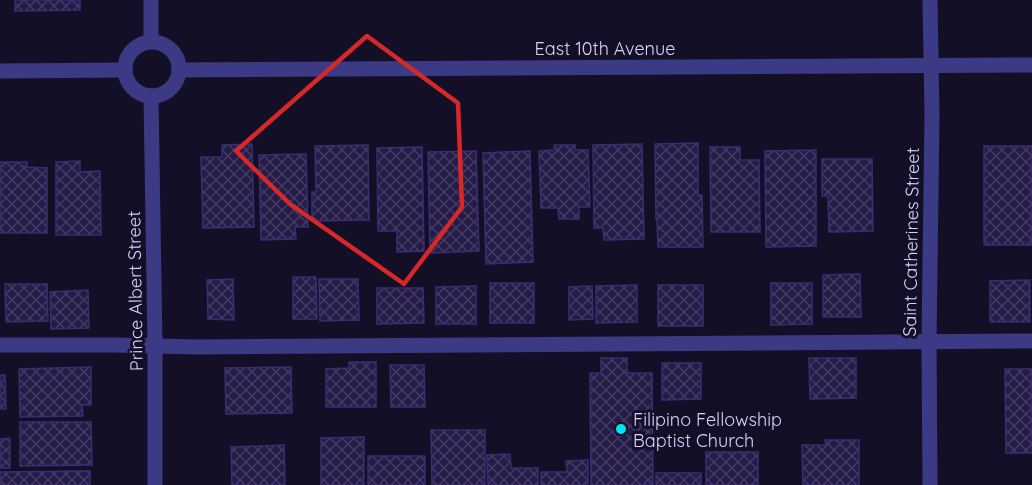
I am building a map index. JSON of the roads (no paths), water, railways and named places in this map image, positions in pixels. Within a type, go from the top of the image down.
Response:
[{"type":"street","points":[[151,0],[151,42]]},
{"type":"street","name":"Saint Catherines Street","points":[[930,0],[932,127],[929,341],[930,485]]},
{"type":"street","points":[[151,42],[160,43],[174,53],[179,70],[173,85],[160,95],[151,96],[136,91],[130,85],[124,70],[125,62],[135,47],[151,42]]},
{"type":"street","name":"East 10th Avenue","points":[[179,70],[1032,65]]},
{"type":"street","points":[[0,71],[124,70]]},
{"type":"street","name":"Prince Albert Street","points":[[151,96],[155,485]]},
{"type":"street","points":[[0,345],[208,346],[1032,341]]},
{"type":"place","name":"Filipino Fellowship Baptist Church","points":[[621,429]]}]
